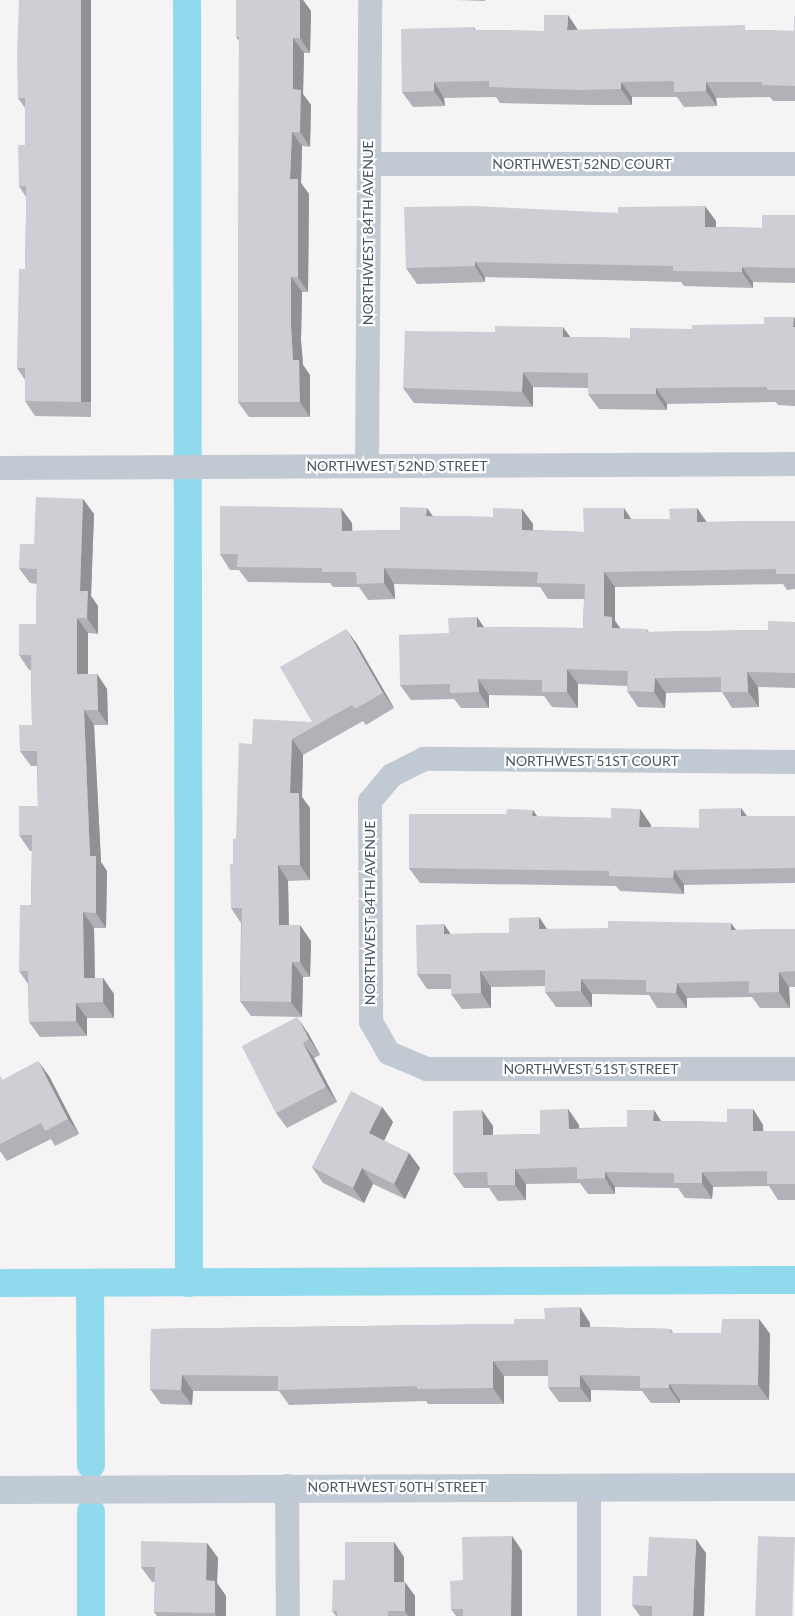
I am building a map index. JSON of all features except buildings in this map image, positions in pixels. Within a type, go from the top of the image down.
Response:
[{"type":"street","name":"NORTHWEST 84TH AVENUE","points":[[367,466],[370,0]]},
{"type":"street","name":"NORTHWEST 52ND COURT","points":[[369,164],[795,164]]},
{"type":"street","name":"NORTHWEST 52ND STREET","points":[[0,468],[795,464]]},
{"type":"street","name":"NORTHWEST 51ST COURT","points":[[392,775],[424,759],[795,762]]},
{"type":"street","name":"NORTHWEST 84TH AVENUE","points":[[389,1054],[371,1022],[370,801],[392,775]]},
{"type":"street","name":"NORTHWEST 51ST STREET","points":[[389,1054],[427,1069],[795,1069]]},
{"type":"street","name":"NORTHWEST 50TH STREET","points":[[0,1490],[287,1486],[795,1487]]},
{"type":"street","points":[[287,1486],[288,1616]]},
{"type":"street","points":[[589,1616],[590,1488]]},
{"type":"waterway","points":[[187,0],[189,1283]]},
{"type":"waterway","points":[[0,1283],[795,1280]]},
{"type":"waterway","points":[[90,1283],[91,1465]]},
{"type":"waterway","points":[[91,1512],[91,1616]]}]
